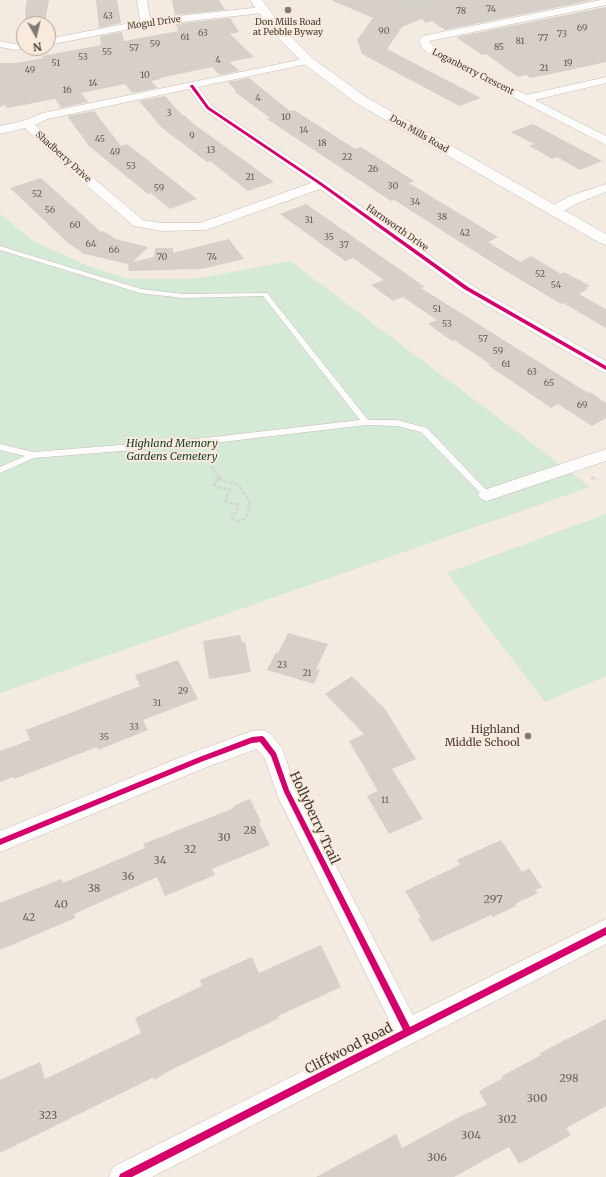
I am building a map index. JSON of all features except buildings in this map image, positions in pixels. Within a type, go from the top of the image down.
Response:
[{"type":"main road","name":"Don Mills Road","points":[[259,5],[282,35],[308,61],[361,100],[606,240]]},
{"type":"street","points":[[142,0],[145,23]]},
{"type":"street","name":"Loganberry Crescent","points":[[606,2],[427,38],[424,41],[427,48],[432,51],[606,141]]},
{"type":"street","name":"Mogul Drive","points":[[56,40],[145,23],[259,5]]},
{"type":"street","points":[[0,44],[16,47]]},
{"type":"street","name":"Shadberry Drive","points":[[308,61],[43,116],[27,124],[82,175],[139,223],[161,227],[201,226],[321,184]]},
{"type":"street","points":[[525,99],[606,80]]},
{"type":"street","name":"Harnworth Drive","points":[[192,86],[208,108],[321,184],[466,288],[606,368]]},
{"type":"street","points":[[0,130],[27,124]]},
{"type":"street","points":[[553,211],[575,200],[606,188]]},
{"type":"street","points":[[487,495],[606,455]]},
{"type":"street","name":"Hollyberry Trail","points":[[0,842],[199,760],[252,740],[262,739],[274,755],[286,790],[408,1032]]},
{"type":"street","name":"Cliffwood Road","points":[[123,1177],[606,931]]},
{"type":"lane","points":[[0,248],[140,291],[183,296],[265,294],[366,422]]},
{"type":"lane","points":[[0,447],[33,455],[196,442],[366,422],[397,423],[424,430],[487,495]]},
{"type":"lane","points":[[0,470],[33,455]]},
{"type":"path","points":[[393,6],[428,0]]},
{"type":"path","points":[[196,442],[221,480],[239,485],[250,503],[246,518],[238,522],[232,518],[239,505],[226,502],[225,499],[230,490],[214,486],[219,478]]},
{"type":"green space","name":"Highland Memory Gardens Cemetery","points":[[0,214],[33,241],[88,266],[129,279],[194,279],[290,261],[590,487],[0,693]]},
{"type":"green space","points":[[606,514],[606,676],[545,702],[447,573]]},
{"type":"cycle path","points":[[192,86],[208,108],[321,184],[466,288],[606,368]]},
{"type":"cycle path","points":[[0,842],[199,760],[252,740],[262,739],[274,755],[286,790],[408,1032]]},
{"type":"cycle path","points":[[123,1177],[606,931]]},
{"type":"place","name":"Don Mills Road at Pebble Byway","points":[[288,10]]},
{"type":"place","name":"Highland Middle School","points":[[528,736]]}]
